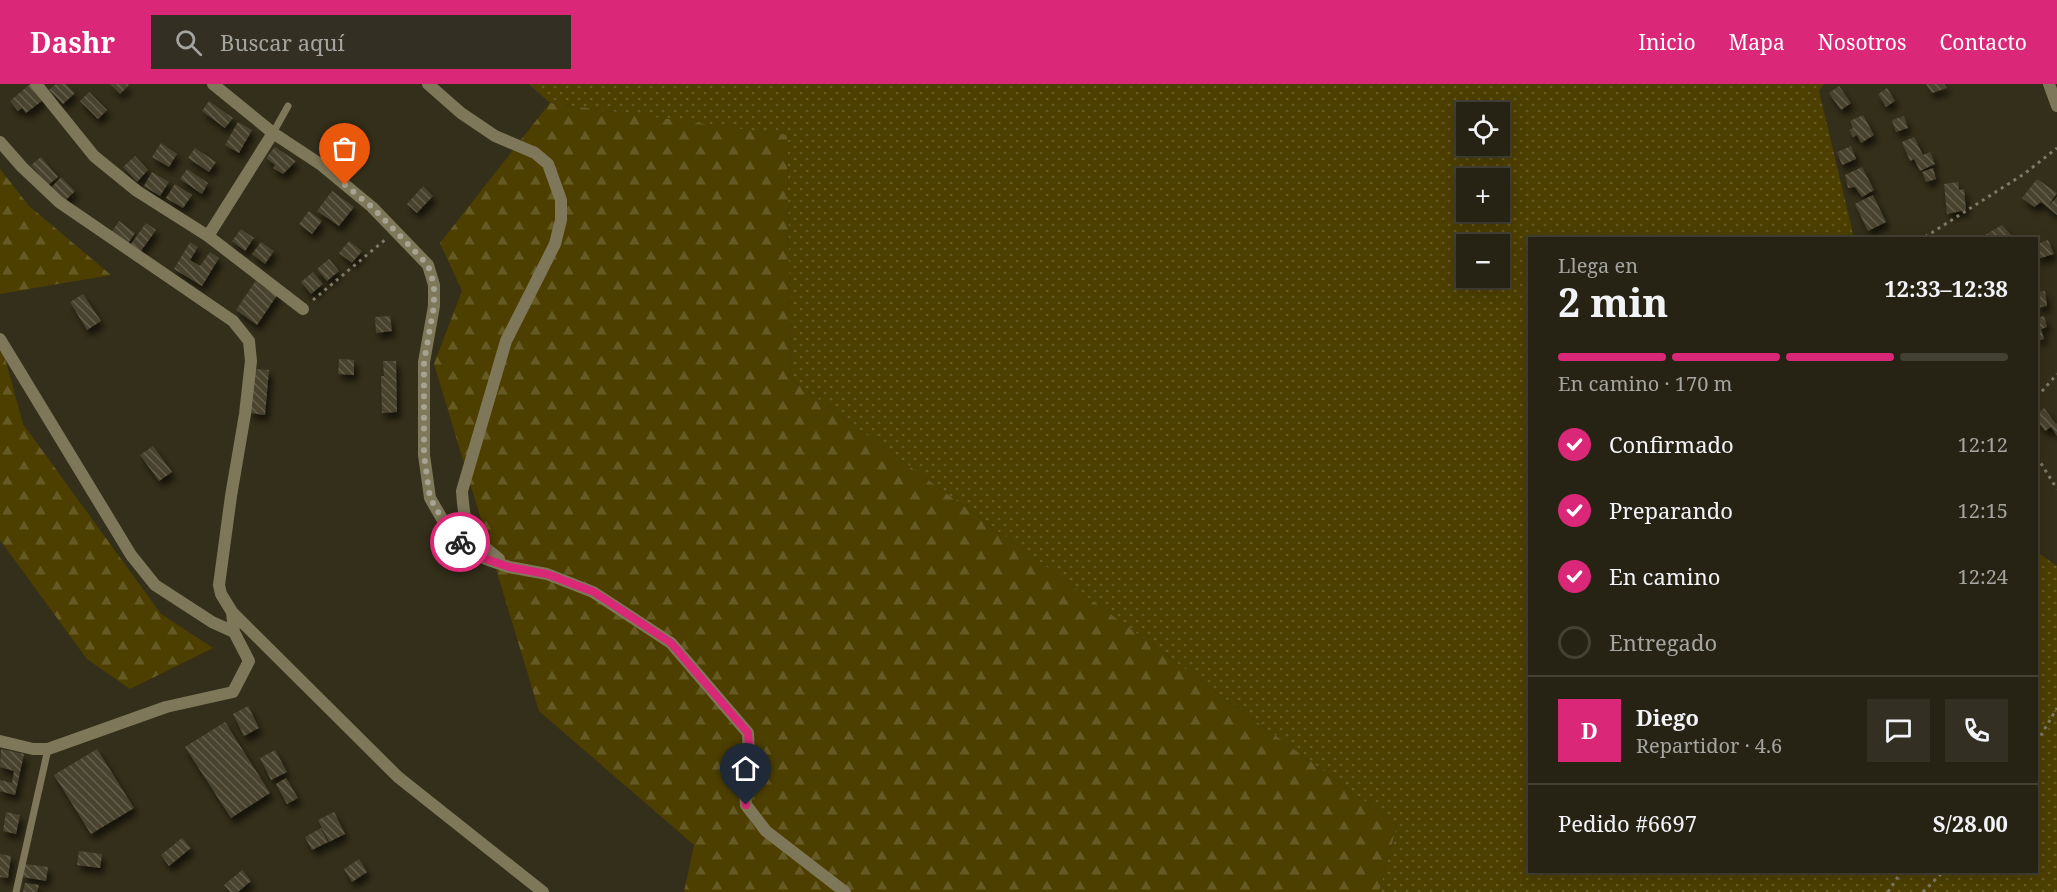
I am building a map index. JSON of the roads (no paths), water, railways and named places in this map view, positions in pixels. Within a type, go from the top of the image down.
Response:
[{"type":"street","points":[[36,84],[94,156],[137,191],[208,236],[303,309]]},
{"type":"street","points":[[213,84],[273,133],[320,164],[372,207],[428,265],[434,285],[434,306],[424,362],[424,455],[430,498],[452,536],[486,559],[509,567],[547,574],[594,592],[671,643],[748,733],[750,758],[744,779],[746,805],[766,831],[845,892]]},
{"type":"street","points":[[429,84],[461,113],[495,136],[535,153],[548,164],[561,200],[561,220],[555,244],[506,341],[462,491],[464,516],[468,529],[475,540],[509,567]]},
{"type":"street","points":[[2049,84],[2057,106]]},
{"type":"street","points":[[208,236],[273,133]]},
{"type":"street","points":[[0,142],[58,202],[233,321],[249,341],[251,361],[245,414],[219,585],[221,594],[232,612],[398,777],[543,892]]},
{"type":"street","points":[[0,339],[131,555],[155,585],[212,622],[234,632]]},
{"type":"street","points":[[0,741],[33,749],[48,749],[166,707],[233,692],[249,661],[234,632],[232,612]]},
{"type":"lane","points":[[273,133],[288,106]]},
{"type":"lane","points":[[16,892],[48,749]]}]
